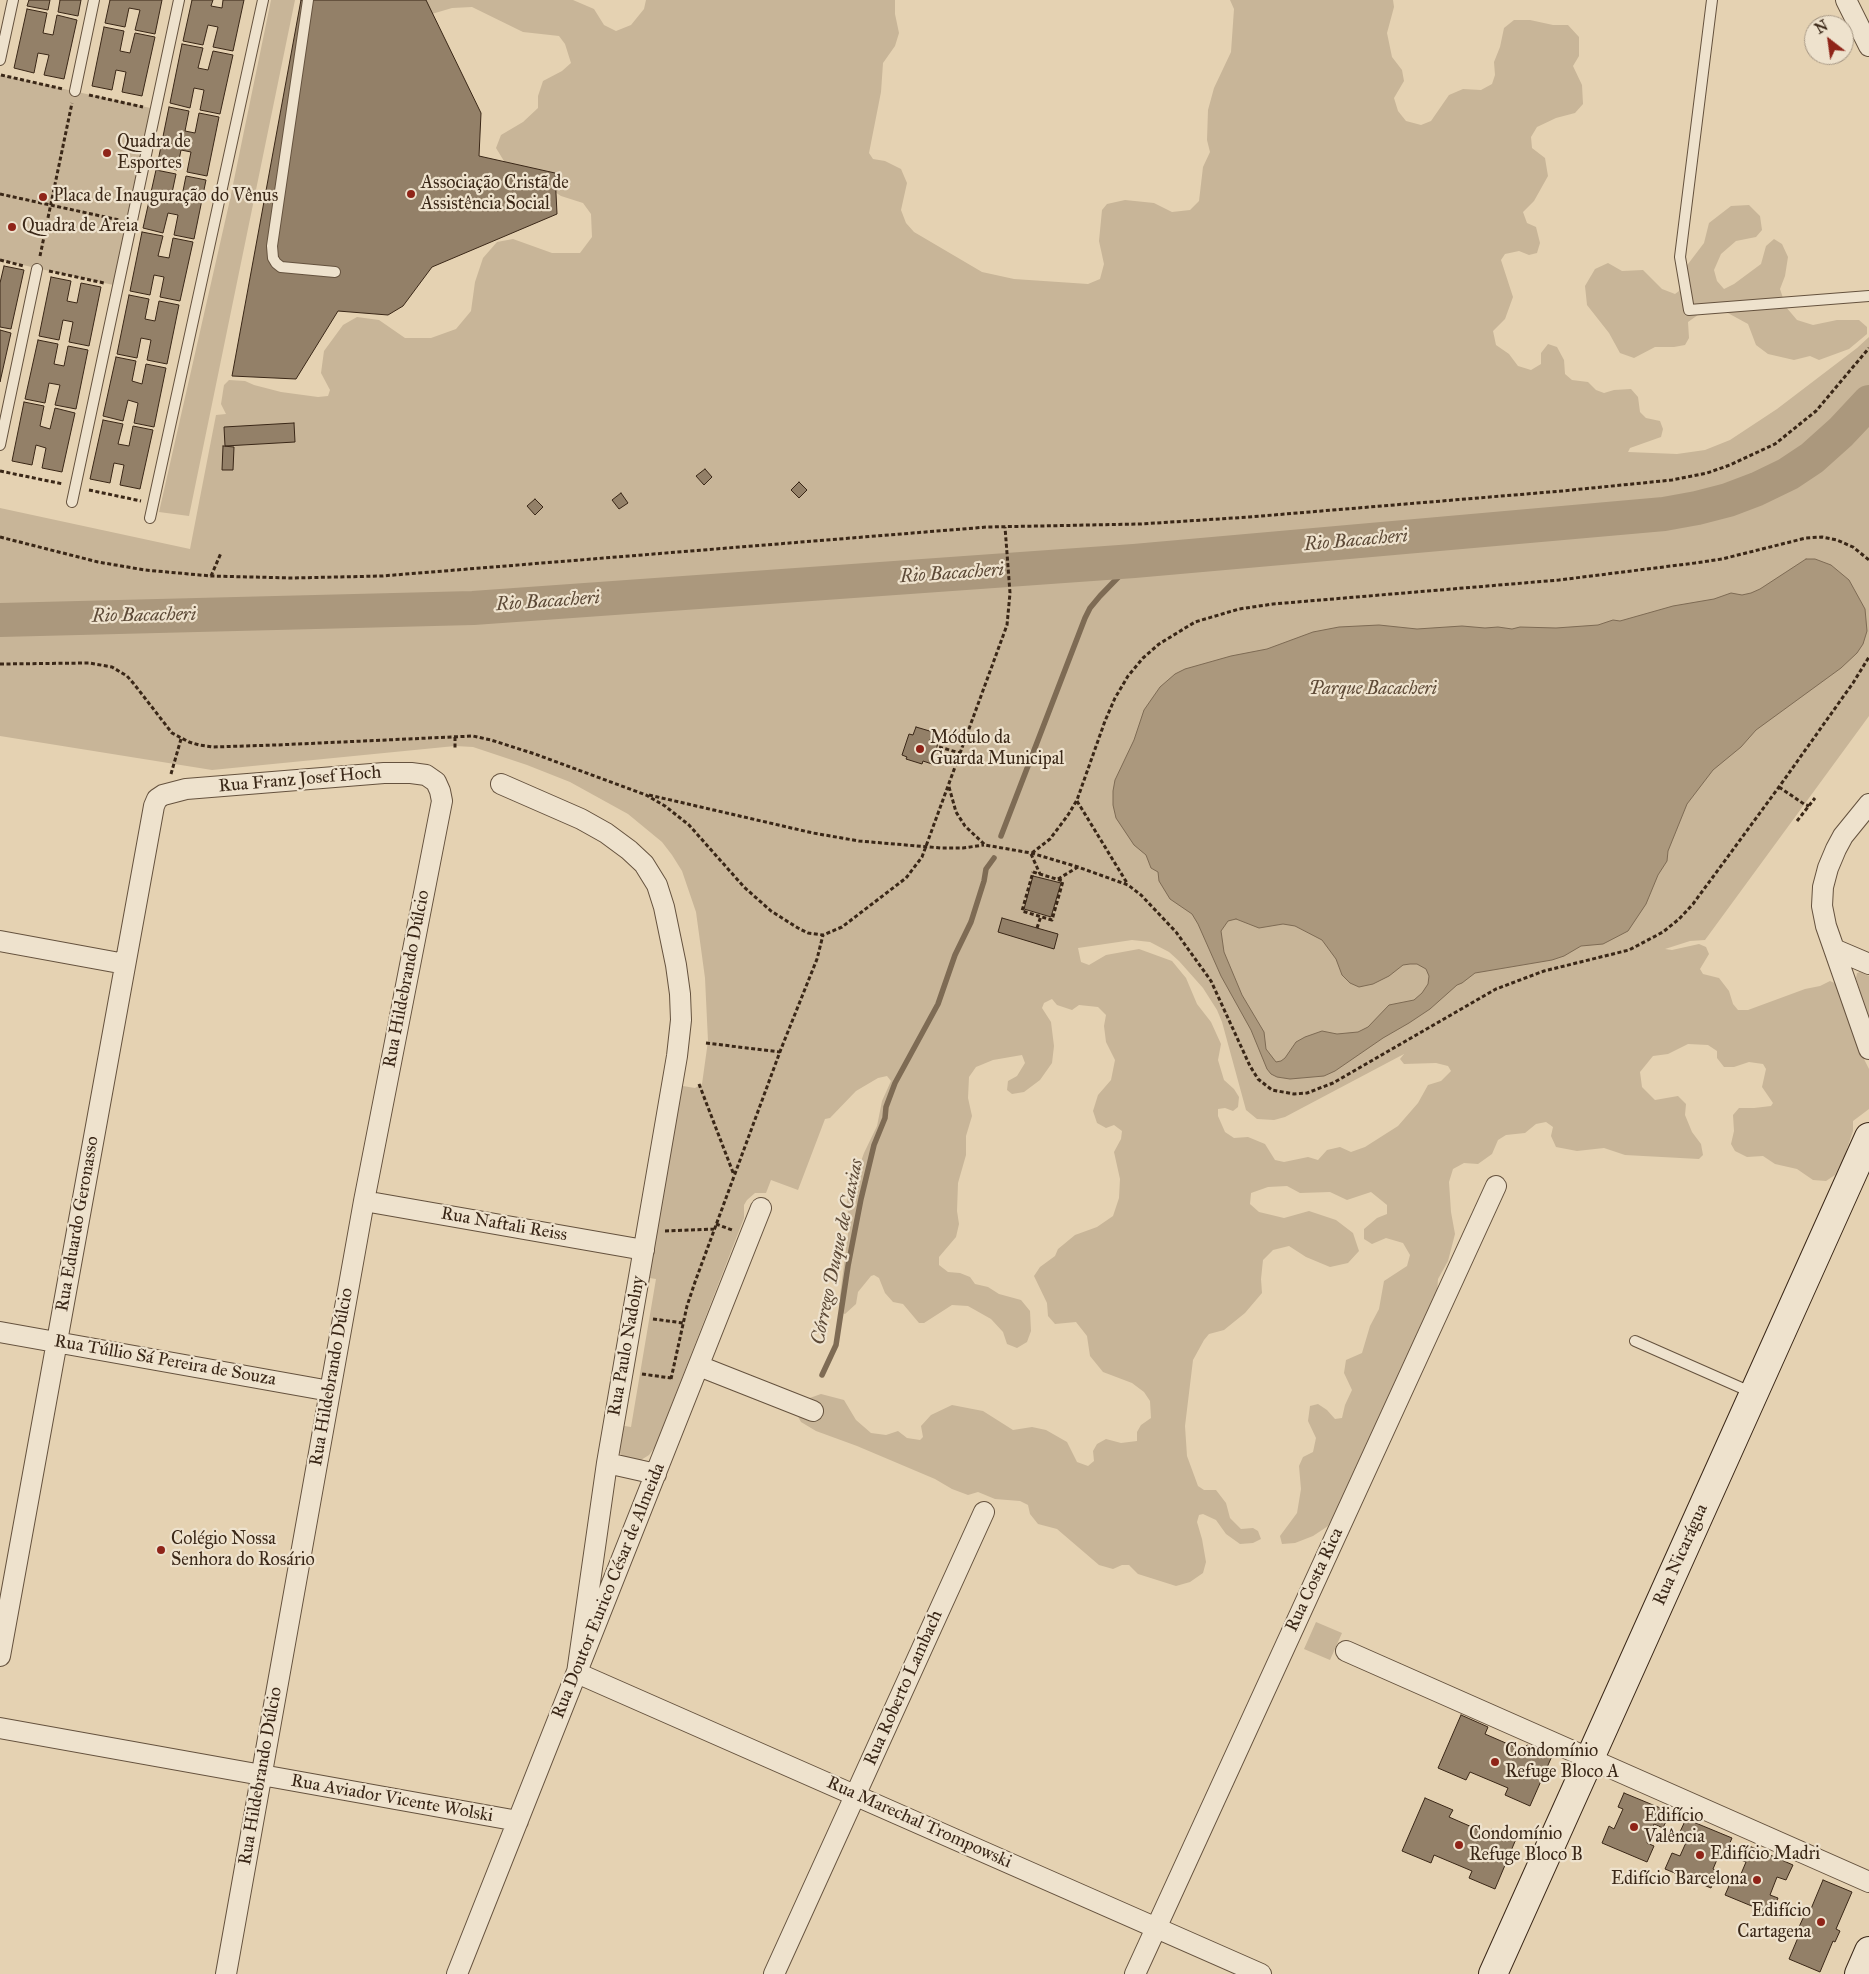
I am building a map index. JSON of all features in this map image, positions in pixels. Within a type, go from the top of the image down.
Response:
[{"type":"main road","name":"Rua Nicarágua","points":[[1493,1974],[1869,1137]]},
{"type":"main road","points":[[1859,1974],[1869,1951]]},
{"type":"street","points":[[1846,0],[1869,46]]},
{"type":"street","name":"Rua Franz Josef Hoch","points":[[166,788],[186,789],[384,773],[426,775],[436,782]]},
{"type":"street","name":"Rua Hildebrando Dúlcio","points":[[226,1974],[364,1200],[442,801],[436,782]]},
{"type":"street","name":"Rua Paulo Nadolny","points":[[501,784],[581,819],[606,833],[630,850],[644,864],[657,885],[664,907],[676,965],[681,1020],[677,1056],[607,1463],[577,1672]]},
{"type":"street","name":"Rua Eduardo Geronasso","points":[[0,1656],[154,806],[166,788]]},
{"type":"street","points":[[1869,804],[1843,836],[1836,849],[1823,887],[1822,906],[1826,926],[1869,1049]]},
{"type":"street","points":[[0,941],[125,964]]},
{"type":"street","points":[[1834,949],[1869,964]]},
{"type":"street","name":"Rua Costa Rica","points":[[1135,1974],[1496,1186]]},
{"type":"street","name":"Rua Naftali Reiss","points":[[364,1200],[644,1250]]},
{"type":"street","name":"Rua Doutor Eurico César de Almeida","points":[[457,1974],[761,1208]]},
{"type":"street","name":"Rua Túllio Sá Pereira de Souza","points":[[0,1332],[330,1391]]},
{"type":"street","points":[[699,1366],[813,1411]]},
{"type":"street","points":[[607,1463],[656,1474]]},
{"type":"street","name":"Rua Roberto Lambach","points":[[774,1974],[984,1512]]},
{"type":"street","points":[[1346,1651],[1869,1882]]},
{"type":"street","name":"Rua Marechal Trompowski","points":[[577,1672],[1261,1974]]},
{"type":"street","name":"Rua Aviador Vicente Wolski","points":[[0,1728],[518,1821]]},
{"type":"lane","points":[[0,60],[13,0]]},
{"type":"lane","points":[[75,92],[94,0]]},
{"type":"lane","points":[[72,502],[179,0]]},
{"type":"lane","points":[[150,518],[262,0]]},
{"type":"lane","points":[[308,0],[272,246],[273,258],[281,267],[334,272]]},
{"type":"lane","points":[[1712,0],[1680,257],[1689,310],[1869,296]]},
{"type":"lane","points":[[0,445],[37,269]]},
{"type":"lane","points":[[1635,1341],[1753,1393]]},
{"type":"path","points":[[37,269],[75,92]]},
{"type":"path","points":[[0,194],[131,222]]},
{"type":"path","points":[[0,260],[118,286]]},
{"type":"path","points":[[0,537],[98,562],[145,570],[211,576],[292,578],[418,574],[1005,527],[1141,524],[1220,519],[1552,492],[1691,476],[1730,465],[1775,444],[1816,411],[1869,348]]},
{"type":"path","points":[[669,1386],[695,1282],[780,1052],[817,959],[823,935],[842,927],[906,878],[918,863],[926,846],[978,699],[1001,644],[1007,624],[1010,593],[1005,527]]},
{"type":"path","points":[[1031,853],[1050,839],[1077,800],[1105,721],[1115,698],[1128,676],[1158,644],[1195,622],[1214,615],[1273,604],[1559,580],[1695,563],[1722,559],[1806,538],[1822,537],[1837,540],[1852,547],[1869,560]]},
{"type":"path","points":[[211,576],[221,553]]},
{"type":"path","points":[[1077,800],[1128,885],[1163,917],[1211,981],[1250,1066],[1258,1079],[1272,1090],[1294,1094],[1307,1093],[1333,1083],[1496,989],[1544,971],[1629,950],[1662,932],[1692,904],[1779,787],[1853,683],[1869,657]]},
{"type":"path","points":[[455,736],[455,748]]},
{"type":"path","points":[[166,788],[181,738]]},
{"type":"path","points":[[939,747],[960,753]]},
{"type":"path","points":[[948,786],[956,812],[965,826],[985,844]]},
{"type":"path","points":[[1779,787],[1809,806]]},
{"type":"path","points":[[646,795],[667,798],[813,833],[859,841],[963,848],[985,844],[1031,853],[1128,885]]},
{"type":"path","points":[[1798,821],[1815,798]]},
{"type":"path","points":[[1031,853],[1040,874]]},
{"type":"path","points":[[1058,880],[1078,867]]},
{"type":"path","points":[[1033,872],[1040,874],[1064,881],[1052,920],[1022,911],[1033,872]]},
{"type":"path","points":[[1037,928],[1041,916]]},
{"type":"path","points":[[706,1043],[780,1052]]},
{"type":"path","points":[[699,1084],[734,1175]]},
{"type":"path","points":[[716,1224],[736,1232]]},
{"type":"path","points":[[662,1231],[714,1229]]},
{"type":"path","points":[[653,1319],[683,1324]]},
{"type":"path","points":[[642,1374],[671,1378]]},
{"type":"green space","points":[[271,0],[295,0],[189,516],[159,512],[229,204]]},
{"type":"green space","name":"Parque Bacacheri","points":[[400,0],[573,0],[594,9],[604,25],[616,31],[631,25],[644,9],[646,0],[895,0],[895,14],[899,33],[895,46],[883,63],[881,92],[869,153],[873,159],[885,161],[901,169],[907,183],[901,210],[906,223],[914,232],[982,272],[1014,279],[1088,284],[1100,279],[1104,264],[1099,241],[1102,210],[1107,204],[1125,200],[1154,203],[1172,212],[1190,210],[1199,201],[1203,167],[1210,152],[1207,140],[1208,110],[1214,88],[1231,52],[1234,9],[1230,0],[1393,0],[1394,7],[1387,33],[1392,57],[1402,70],[1404,81],[1394,98],[1398,111],[1406,121],[1421,125],[1431,121],[1449,95],[1463,89],[1481,90],[1492,84],[1495,75],[1494,62],[1500,47],[1504,28],[1514,20],[1568,25],[1579,37],[1579,56],[1573,66],[1582,85],[1583,104],[1575,113],[1556,118],[1537,127],[1531,137],[1532,148],[1545,158],[1548,176],[1534,201],[1523,212],[1527,223],[1536,227],[1540,243],[1537,253],[1529,255],[1519,251],[1505,254],[1501,260],[1513,297],[1505,319],[1493,331],[1496,345],[1509,354],[1518,366],[1531,370],[1541,364],[1541,353],[1548,344],[1557,347],[1564,360],[1565,374],[1572,380],[1588,382],[1596,390],[1604,393],[1614,390],[1631,389],[1638,397],[1640,412],[1646,418],[1660,421],[1663,429],[1661,437],[1630,448],[1628,452],[1677,454],[1705,450],[1730,440],[1777,409],[1869,337],[1869,716],[1705,940],[1690,941],[1665,949],[1672,950],[1699,944],[1706,947],[1709,954],[1700,969],[1703,974],[1719,978],[1729,991],[1733,1004],[1738,1010],[1748,1010],[1830,981],[1837,984],[1853,1018],[1864,1059],[1869,1069],[1869,1109],[1853,1121],[1853,1131],[1844,1158],[1835,1175],[1826,1181],[1813,1180],[1797,1169],[1775,1164],[1763,1156],[1747,1157],[1735,1151],[1731,1144],[1734,1131],[1733,1115],[1739,1108],[1771,1106],[1773,1103],[1762,1087],[1766,1069],[1763,1064],[1749,1062],[1734,1067],[1724,1067],[1717,1058],[1717,1051],[1708,1045],[1688,1044],[1668,1054],[1653,1056],[1640,1072],[1642,1087],[1655,1100],[1678,1096],[1686,1104],[1685,1115],[1692,1132],[1701,1144],[1703,1155],[1699,1159],[1625,1155],[1604,1148],[1577,1151],[1556,1147],[1551,1136],[1553,1127],[1546,1122],[1536,1124],[1525,1133],[1506,1135],[1498,1140],[1492,1154],[1478,1164],[1464,1163],[1453,1169],[1449,1182],[1455,1234],[1448,1261],[1438,1279],[1437,1294],[1419,1329],[1350,1486],[1328,1526],[1313,1536],[1295,1543],[1282,1544],[1280,1536],[1297,1513],[1301,1489],[1299,1466],[1303,1457],[1313,1452],[1316,1438],[1308,1421],[1310,1406],[1318,1404],[1335,1419],[1342,1418],[1345,1405],[1352,1390],[1344,1373],[1346,1360],[1362,1353],[1370,1326],[1379,1309],[1384,1281],[1407,1266],[1410,1255],[1403,1243],[1386,1238],[1372,1244],[1364,1239],[1364,1229],[1377,1218],[1387,1214],[1387,1205],[1371,1192],[1347,1200],[1330,1192],[1300,1193],[1287,1186],[1268,1187],[1251,1193],[1250,1204],[1259,1212],[1284,1218],[1309,1211],[1336,1220],[1353,1233],[1359,1251],[1348,1263],[1330,1267],[1306,1257],[1289,1246],[1273,1250],[1263,1260],[1262,1293],[1245,1313],[1224,1330],[1209,1334],[1193,1360],[1185,1426],[1187,1456],[1198,1486],[1204,1490],[1216,1490],[1226,1503],[1230,1518],[1241,1529],[1253,1528],[1258,1531],[1261,1539],[1253,1543],[1240,1544],[1226,1534],[1216,1520],[1203,1514],[1199,1515],[1197,1522],[1206,1562],[1203,1573],[1190,1582],[1176,1586],[1138,1574],[1129,1565],[1122,1565],[1113,1569],[1099,1565],[1057,1529],[1038,1524],[1030,1514],[1028,1505],[1020,1501],[995,1499],[978,1492],[968,1495],[952,1489],[935,1479],[816,1431],[801,1422],[795,1411],[801,1401],[821,1394],[844,1400],[856,1420],[871,1433],[886,1435],[898,1431],[907,1438],[920,1440],[923,1437],[921,1426],[931,1415],[952,1405],[983,1411],[1013,1430],[1032,1427],[1046,1430],[1067,1442],[1077,1462],[1088,1466],[1094,1461],[1093,1451],[1097,1444],[1106,1439],[1121,1443],[1137,1441],[1137,1432],[1141,1425],[1151,1418],[1150,1401],[1144,1392],[1132,1383],[1103,1372],[1090,1356],[1087,1336],[1076,1322],[1055,1324],[1048,1316],[1047,1303],[1034,1276],[1040,1267],[1055,1256],[1058,1249],[1075,1235],[1097,1227],[1113,1216],[1119,1198],[1120,1179],[1114,1152],[1121,1139],[1122,1131],[1114,1125],[1106,1128],[1097,1123],[1093,1111],[1098,1095],[1111,1080],[1115,1060],[1106,1042],[1104,1026],[1106,1015],[1098,1007],[1079,1005],[1072,1010],[1057,1005],[1052,999],[1044,1003],[1042,1008],[1051,1022],[1054,1046],[1052,1063],[1040,1080],[1024,1092],[1012,1094],[1007,1090],[1008,1081],[1017,1076],[1025,1063],[1022,1055],[993,1060],[976,1067],[969,1077],[968,1098],[972,1116],[966,1136],[966,1155],[958,1183],[957,1211],[959,1224],[956,1237],[939,1257],[939,1265],[948,1272],[960,1273],[970,1277],[975,1284],[988,1287],[999,1294],[1021,1300],[1030,1311],[1031,1331],[1027,1342],[1017,1348],[1007,1344],[1003,1332],[991,1319],[968,1306],[952,1305],[924,1323],[919,1323],[903,1304],[893,1302],[885,1293],[879,1278],[874,1275],[858,1292],[856,1304],[845,1314],[840,1312],[839,1303],[850,1218],[846,1206],[864,1153],[877,1126],[882,1101],[891,1081],[887,1076],[878,1078],[856,1091],[830,1118],[825,1119],[798,1190],[771,1180],[766,1193],[755,1193],[747,1200],[744,1205],[744,1218],[655,1447],[649,1455],[641,1460],[625,1459],[616,1444],[618,1425],[631,1427],[656,1279],[643,1277],[677,1085],[695,1088],[702,1084],[708,1041],[705,978],[696,912],[682,871],[662,842],[628,814],[570,782],[473,747],[455,746],[212,770],[0,736],[0,508],[190,549],[216,415],[226,414],[221,404],[224,385],[229,380],[245,381],[281,392],[318,397],[328,396],[330,390],[321,373],[324,351],[343,325],[357,317],[379,320],[405,338],[431,338],[456,329],[471,311],[475,282],[483,258],[497,242],[513,239],[552,253],[580,253],[592,237],[591,214],[583,203],[561,196],[535,179],[507,166],[496,148],[501,135],[523,122],[538,108],[538,96],[543,81],[562,71],[571,63],[565,44],[559,36],[523,32],[472,7],[452,8],[425,16]],"holes":[[[1132,940],[1150,942],[1169,952],[1179,961],[1203,988],[1217,1010],[1246,1110],[1257,1119],[1274,1120],[1285,1117],[1404,1054],[1400,1059],[1404,1064],[1436,1063],[1448,1066],[1451,1071],[1441,1081],[1428,1085],[1418,1103],[1398,1126],[1365,1147],[1351,1152],[1340,1147],[1327,1150],[1318,1160],[1308,1157],[1284,1162],[1275,1160],[1265,1144],[1248,1137],[1234,1138],[1225,1132],[1218,1116],[1218,1109],[1225,1108],[1233,1111],[1238,1107],[1239,1097],[1234,1089],[1224,1080],[1218,1060],[1221,1044],[1211,1022],[1197,1004],[1186,978],[1172,961],[1139,949],[1106,955],[1089,965],[1081,962],[1078,948]]]},
{"type":"green space","points":[[0,75],[155,109],[118,286],[0,260]]},
{"type":"green space","points":[[1749,205],[1760,216],[1762,230],[1756,237],[1736,241],[1721,254],[1714,270],[1717,281],[1724,289],[1761,264],[1766,246],[1774,239],[1782,244],[1788,257],[1785,276],[1780,289],[1786,307],[1797,320],[1813,325],[1837,320],[1859,320],[1867,327],[1867,334],[1849,349],[1819,360],[1810,356],[1794,360],[1768,354],[1756,345],[1748,324],[1726,312],[1702,312],[1688,322],[1689,338],[1685,345],[1655,347],[1634,358],[1620,353],[1609,333],[1587,305],[1585,286],[1595,269],[1608,263],[1622,271],[1643,270],[1662,289],[1675,294],[1679,291],[1685,268],[1704,243],[1709,223],[1731,206]]},
{"type":"green space","points":[[1860,972],[1869,976],[1869,1021],[1856,978],[1857,973]]},
{"type":"green space","points":[[1316,1622],[1342,1633],[1330,1660],[1304,1649]]},
{"type":"shaded area","points":[[1806,559],[1815,559],[1831,565],[1849,580],[1865,609],[1867,631],[1863,644],[1857,653],[1841,668],[1756,730],[1741,747],[1713,770],[1687,804],[1668,851],[1667,861],[1658,875],[1646,904],[1628,931],[1603,944],[1581,946],[1564,956],[1552,960],[1475,973],[1457,985],[1430,1009],[1335,1071],[1324,1076],[1290,1079],[1271,1074],[1267,1069],[1251,1030],[1221,976],[1192,914],[1170,899],[1159,881],[1158,872],[1151,868],[1146,855],[1134,845],[1116,818],[1113,805],[1115,780],[1134,740],[1144,710],[1160,687],[1175,674],[1185,669],[1231,656],[1267,649],[1313,632],[1339,627],[1379,625],[1417,629],[1462,626],[1512,629],[1520,627],[1556,628],[1598,625],[1613,620],[1620,621],[1673,606],[1714,599],[1731,593],[1742,595],[1760,589]],"holes":[[[1236,919],[1259,928],[1283,924],[1295,926],[1322,940],[1336,959],[1342,975],[1350,983],[1359,987],[1373,984],[1389,976],[1403,965],[1410,964],[1417,964],[1426,969],[1429,976],[1428,984],[1414,1000],[1389,1005],[1368,1027],[1358,1032],[1337,1034],[1322,1031],[1305,1037],[1296,1042],[1285,1058],[1276,1062],[1266,1049],[1264,1032],[1242,995],[1224,952],[1221,931],[1228,921]]]},
{"type":"building","points":[[29,0],[50,0],[48,10],[27,6]]},
{"type":"building","points":[[60,0],[81,0],[78,16],[58,12]]},
{"type":"building","points":[[110,0],[162,0],[155,34],[135,30],[140,10],[129,8],[125,27],[105,23]]},
{"type":"building","points":[[192,0],[213,0],[211,6],[222,8],[223,0],[244,0],[233,51],[213,47],[218,27],[208,25],[203,45],[183,41]]},
{"type":"building","name":"Associação Cristã de Assistência Social","points":[[301,0],[426,0],[481,113],[479,156],[555,173],[557,214],[432,267],[403,306],[388,315],[338,311],[296,379],[232,376]]},
{"type":"building","points":[[27,9],[47,13],[43,33],[53,35],[57,15],[77,20],[64,79],[44,75],[49,55],[38,53],[34,73],[14,68]]},
{"type":"building","points":[[104,27],[124,31],[120,51],[130,53],[135,33],[155,37],[142,96],[122,92],[126,72],[116,70],[112,90],[92,86]]},
{"type":"building","points":[[182,44],[203,48],[198,68],[208,70],[213,51],[233,55],[220,114],[200,110],[204,90],[194,88],[190,108],[170,103]]},
{"type":"building","points":[[169,107],[189,111],[185,131],[195,133],[199,113],[219,117],[207,176],[187,172],[191,152],[181,150],[177,170],[157,166]]},
{"type":"building","points":[[156,170],[176,174],[172,193],[182,196],[186,176],[206,180],[194,239],[174,235],[178,215],[168,213],[163,233],[143,228]]},
{"type":"building","points":[[142,232],[163,236],[158,256],[169,258],[173,238],[193,242],[180,301],[160,297],[164,277],[154,275],[150,295],[130,291]]},
{"type":"building","points":[[4,266],[24,270],[11,329],[0,327],[0,283]]},
{"type":"building","points":[[51,277],[71,281],[67,301],[77,303],[81,283],[101,287],[89,346],[69,342],[73,322],[63,320],[59,340],[39,336]]},
{"type":"building","points":[[129,295],[149,299],[145,319],[155,321],[159,301],[179,305],[167,364],[147,360],[151,340],[141,338],[137,358],[117,354]]},
{"type":"building","points":[[0,330],[11,333],[0,382]]},
{"type":"building","points":[[38,340],[58,344],[54,364],[64,366],[68,346],[88,350],[76,409],[55,405],[60,385],[49,383],[45,403],[25,399]]},
{"type":"building","points":[[116,357],[136,361],[132,381],[142,384],[146,364],[166,368],[154,427],[134,423],[138,403],[128,400],[123,421],[103,416]]},
{"type":"building","points":[[24,402],[44,406],[40,426],[50,429],[55,408],[75,413],[62,472],[42,468],[46,448],[36,445],[32,465],[12,461]]},
{"type":"building","points":[[103,420],[123,424],[118,444],[129,446],[133,426],[153,430],[140,489],[120,485],[124,465],[114,463],[110,483],[90,479]]},
{"type":"building","points":[[294,423],[295,442],[225,446],[224,427]]},
{"type":"building","points":[[223,446],[234,447],[233,470],[222,470]]},
{"type":"building","points":[[705,469],[712,477],[704,485],[696,476]]},
{"type":"building","points":[[799,482],[807,490],[799,498],[791,490]]},
{"type":"building","points":[[621,493],[628,503],[619,509],[612,500]]},
{"type":"building","points":[[535,499],[543,507],[535,515],[527,506]]},
{"type":"building","name":"Módulo da Guarda Municipal","points":[[916,727],[933,732],[930,740],[938,743],[932,764],[923,761],[922,764],[906,759],[907,757],[902,755],[909,734],[913,735]]},
{"type":"building","points":[[1033,876],[1061,883],[1051,917],[1024,909]]},
{"type":"building","points":[[1002,918],[1058,934],[1054,949],[998,932]]},
{"type":"building","name":"Condomínio Refuge Bloco A","points":[[1461,1715],[1488,1727],[1485,1734],[1524,1751],[1527,1745],[1552,1756],[1530,1806],[1505,1795],[1508,1788],[1470,1772],[1466,1780],[1438,1768]]},
{"type":"building","name":"Edifício Valência","points":[[1624,1793],[1670,1812],[1663,1828],[1654,1824],[1647,1843],[1654,1846],[1647,1862],[1602,1843],[1609,1826],[1614,1829],[1623,1809],[1618,1807]]},
{"type":"building","name":"Condomínio Refuge Bloco B","points":[[1425,1798],[1453,1810],[1449,1817],[1488,1834],[1491,1829],[1516,1839],[1495,1889],[1469,1878],[1472,1871],[1434,1855],[1431,1863],[1402,1851]]},
{"type":"building","name":"Edifício Madri","points":[[1686,1819],[1732,1838],[1726,1852],[1721,1850],[1713,1869],[1718,1872],[1711,1888],[1665,1869],[1672,1853],[1680,1856],[1688,1838],[1679,1834]]},
{"type":"building","name":"Edifício Barcelona","points":[[1747,1845],[1793,1865],[1786,1880],[1777,1877],[1770,1895],[1778,1898],[1771,1914],[1725,1895],[1732,1879],[1738,1881],[1746,1862],[1741,1860]]},
{"type":"building","name":"Edifício Cartagena","points":[[1823,1880],[1852,1892],[1836,1929],[1840,1931],[1835,1942],[1833,1941],[1820,1972],[1789,1959],[1802,1928],[1799,1927],[1804,1916],[1808,1916]]},
{"type":"waterway","name":"Rio Bacacheri","points":[[0,620],[473,608],[1134,561],[1664,514],[1728,500],[1788,474],[1812,458],[1841,432],[1869,402]]},
{"type":"waterway","name":"Córrego Duque de Caxias","points":[[1001,836],[1085,618],[1090,608],[1100,596],[1134,561]]},
{"type":"waterway","name":"Córrego Duque de Caxias","points":[[822,1375],[836,1345],[848,1266],[861,1199],[874,1145],[885,1118],[886,1107],[895,1083],[938,1004],[955,955],[971,922],[986,869],[994,858]]},
{"type":"place","name":"Quadra de Esportes","points":[[107,153]]},
{"type":"place","name":"Associação Cristã de Assistência Social","points":[[411,194]]},
{"type":"place","name":"Placa de Inauguração do Vênus","points":[[43,197]]},
{"type":"place","name":"Quadra de Areia","points":[[12,227]]},
{"type":"place","name":"Módulo da Guarda Municipal","points":[[920,749]]},
{"type":"place","name":"Colégio Nossa Senhora do Rosário","points":[[161,1550]]},
{"type":"place","name":"Condomínio Refuge Bloco A","points":[[1495,1762]]},
{"type":"place","name":"Edifício Valência","points":[[1634,1827]]},
{"type":"place","name":"Condomínio Refuge Bloco B","points":[[1459,1845]]},
{"type":"place","name":"Edifício Madri","points":[[1700,1855]]},
{"type":"place","name":"Edifício Barcelona","points":[[1757,1880]]},
{"type":"place","name":"Edifício Cartagena","points":[[1821,1922]]}]
